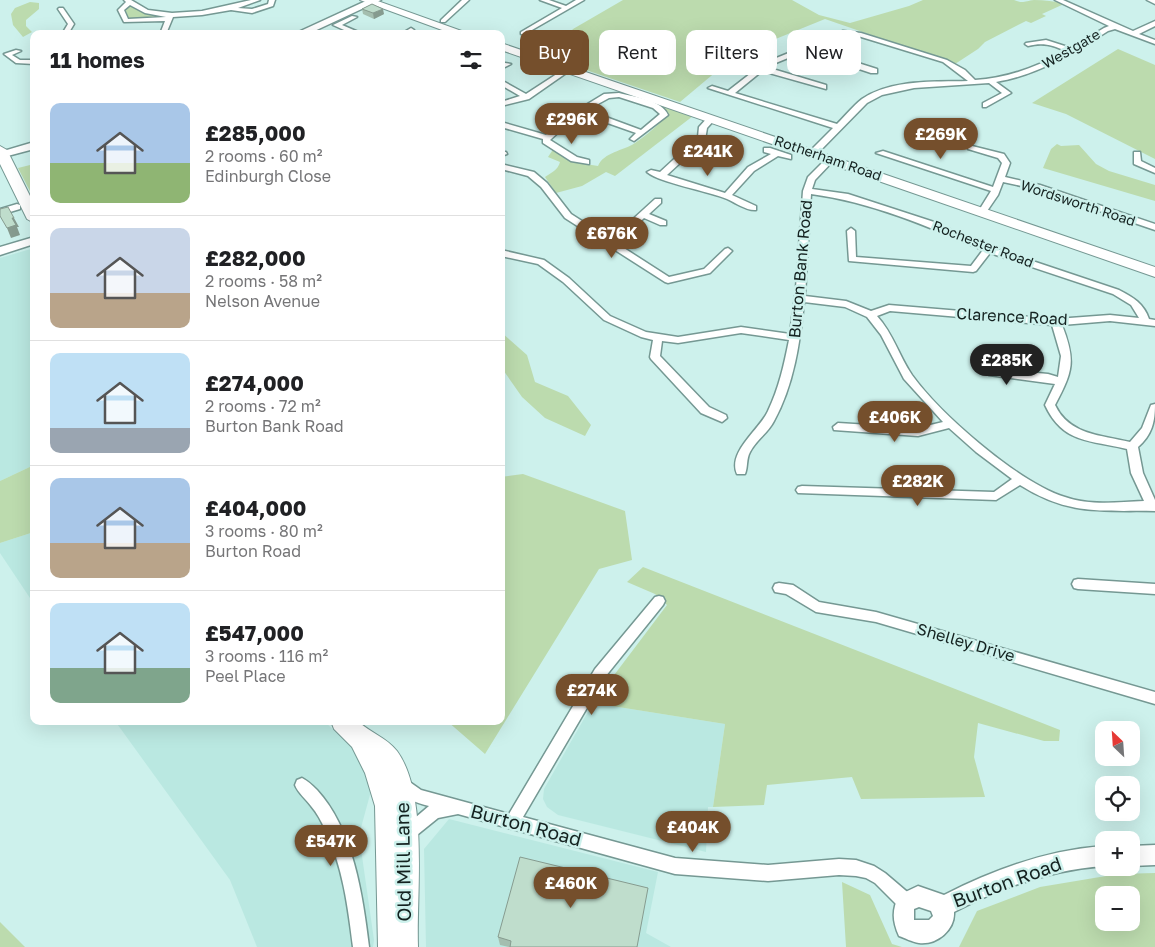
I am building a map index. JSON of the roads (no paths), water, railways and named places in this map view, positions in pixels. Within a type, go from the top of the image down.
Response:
[{"type":"main road","points":[[308,30],[371,1],[454,30]]},
{"type":"main road","name":"Rotherham Road","points":[[505,47],[520,53]]},
{"type":"main road","name":"Rotherham Road","points":[[586,75],[1155,272]]},
{"type":"main road","points":[[26,205],[2,152],[30,146]]},
{"type":"main road","points":[[346,725],[360,739]]},
{"type":"main road","name":"Old Mill Lane","points":[[360,739],[370,740],[380,748],[398,779],[404,801],[406,835],[405,947]]},
{"type":"main road","name":"Old Mill Lane","points":[[360,739],[376,770],[387,806],[391,947]]},
{"type":"street","points":[[168,17],[144,12],[128,1],[121,10],[126,21],[168,17],[221,10],[258,0]]},
{"type":"street","points":[[232,8],[245,13],[252,12],[271,5],[273,3],[272,0]]},
{"type":"street","points":[[443,21],[466,0]]},
{"type":"street","points":[[544,0],[567,8]]},
{"type":"street","points":[[528,30],[581,0]]},
{"type":"street","points":[[1058,0],[1115,27],[1155,42]]},
{"type":"street","points":[[1150,0],[1154,2]]},
{"type":"street","points":[[219,1],[221,10]]},
{"type":"street","points":[[61,9],[71,24],[67,30]]},
{"type":"street","points":[[57,19],[66,17]]},
{"type":"street","points":[[164,30],[168,17]]},
{"type":"street","points":[[349,30],[336,25],[354,17]]},
{"type":"street","points":[[1135,33],[1155,23]]},
{"type":"street","name":"Westgate","points":[[813,153],[864,101],[881,92],[990,81],[1028,72],[1048,65],[1106,29],[1115,27]]},
{"type":"street","points":[[861,35],[944,62],[962,72],[974,83]]},
{"type":"street","points":[[1028,44],[1040,40],[1048,41],[1072,51]]},
{"type":"street","points":[[18,50],[7,54],[18,62],[30,62]]},
{"type":"street","points":[[861,69],[874,71]]},
{"type":"street","points":[[777,73],[823,87]]},
{"type":"street","points":[[505,103],[526,97],[559,75]]},
{"type":"street","points":[[730,93],[752,75]]},
{"type":"street","points":[[986,105],[1007,93],[990,81]]},
{"type":"street","points":[[505,84],[526,97]]},
{"type":"street","points":[[712,88],[839,127]]},
{"type":"street","points":[[586,162],[567,155],[546,141],[579,110],[613,95],[656,106],[662,110],[664,115],[634,139]]},
{"type":"street","points":[[579,110],[642,133]]},
{"type":"street","points":[[661,176],[702,138],[703,127],[712,118]]},
{"type":"street","points":[[505,125],[548,138]]},
{"type":"street","points":[[971,147],[1000,156],[1005,160],[1001,179],[982,212]]},
{"type":"street","points":[[767,150],[788,158]]},
{"type":"street","points":[[880,153],[995,190]]},
{"type":"street","points":[[727,196],[751,169],[777,154]]},
{"type":"street","name":"Burton Bank Road","points":[[754,466],[741,468],[741,456],[745,448],[766,425],[774,411],[795,338],[801,298],[807,191],[812,180],[831,159]]},
{"type":"street","points":[[1135,159],[1155,171]]},
{"type":"street","points":[[505,167],[530,174],[541,182],[568,216],[608,240],[612,246],[628,253],[668,280],[707,270],[728,252]]},
{"type":"street","points":[[651,172],[727,196],[753,208]]},
{"type":"street","name":"Wordsworth Road","points":[[1001,179],[1037,187],[1155,228]]},
{"type":"street","name":"Rochester Road","points":[[807,191],[845,196],[931,224],[988,249],[1116,292],[1135,301],[1142,310],[1144,320]]},
{"type":"street","points":[[608,240],[624,232],[658,201]]},
{"type":"street","points":[[0,212],[26,205]]},
{"type":"street","points":[[642,214],[663,223]]},
{"type":"street","points":[[851,231],[852,260],[973,269],[988,249]]},
{"type":"street","points":[[0,251],[30,241]]},
{"type":"street","points":[[505,254],[541,262],[566,280],[606,318],[625,328],[678,340],[741,330],[795,338]]},
{"type":"street","points":[[801,298],[848,305],[871,315],[878,323],[908,377],[949,424],[1021,479],[1044,494],[1064,502],[1110,506],[1154,506],[1137,473],[1132,446]]},
{"type":"street","name":"Clarence Road","points":[[871,315],[889,308],[1056,322],[1110,318],[1144,320],[1155,323]]},
{"type":"street","points":[[1056,322],[1066,349],[1068,366],[1050,405],[1054,416],[1065,428],[1080,436],[1132,446],[1139,441],[1149,426],[1155,408]]},
{"type":"street","points":[[658,337],[655,357],[705,410],[719,414]]},
{"type":"street","points":[[986,355],[989,372],[1048,378],[1062,382]]},
{"type":"street","points":[[838,427],[918,432],[949,424]]},
{"type":"street","points":[[802,490],[996,496],[1021,479]]},
{"type":"street","points":[[1078,584],[1155,589]]},
{"type":"street","name":"Shelley Drive","points":[[779,588],[790,589],[816,607],[876,617],[1155,698]]},
{"type":"street","points":[[513,821],[600,673],[659,601]]},
{"type":"street","name":"Burton Road","points":[[398,779],[418,796],[675,866],[768,873],[839,867],[869,871],[880,878],[906,902]]},
{"type":"street","points":[[302,785],[323,809],[345,858],[355,900],[361,947]]},
{"type":"street","name":"Burton Road","points":[[406,835],[434,811],[459,808]]},
{"type":"street","points":[[1140,856],[1155,855]]},
{"type":"street","name":"Burton Road","points":[[940,908],[977,890],[1037,867],[1061,861],[1095,857]]},
{"type":"street","name":"Burton Road","points":[[925,897],[940,908],[945,918],[943,933],[926,944],[915,936],[904,922],[902,914],[906,902],[912,898],[925,897]]}]
